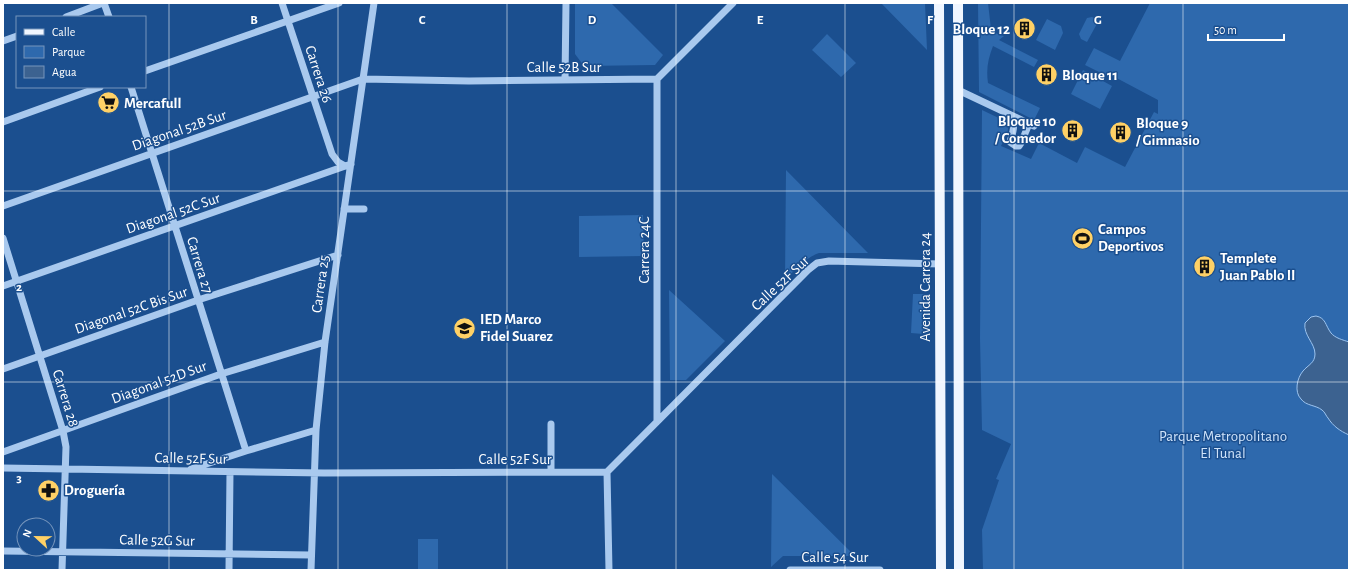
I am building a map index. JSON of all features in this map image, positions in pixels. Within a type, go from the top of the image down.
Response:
[{"type":"main road","name":"Avenida Carrera 24","points":[[940,3],[941,570]]},
{"type":"main road","points":[[958,3],[959,570]]},
{"type":"street","points":[[69,16],[104,3],[109,16]]},
{"type":"street","name":"Carrera 26","points":[[282,3],[332,154],[338,162],[348,165]]},
{"type":"street","points":[[146,71],[339,3]]},
{"type":"street","name":"Carrera 25","points":[[311,570],[316,430],[325,342],[344,209],[348,165],[374,3]]},
{"type":"street","points":[[565,80],[566,3]]},
{"type":"street","points":[[657,79],[733,3]]},
{"type":"street","points":[[3,41],[16,36]]},
{"type":"street","name":"Calle 52B Sur","points":[[363,79],[469,81],[657,79]]},
{"type":"street","name":"Diagonal 52B Sur","points":[[3,206],[363,79]]},
{"type":"street","name":"Carrera 24C","points":[[657,79],[657,421]]},
{"type":"street","points":[[3,122],[97,88]]},
{"type":"street","name":"Carrera 27","points":[[131,88],[246,451]]},
{"type":"street","points":[[958,90],[1005,112],[1031,125],[1019,146],[1011,144],[1010,140],[1013,134],[1014,124],[1012,119],[1005,112]]},
{"type":"street","name":"Carrera 26","points":[[329,172],[332,154]]},
{"type":"street","name":"Diagonal 52C Sur","points":[[3,286],[348,165]]},
{"type":"street","points":[[344,209],[364,209]]},
{"type":"street","name":"Carrera 28","points":[[3,238],[63,431],[66,447],[62,570]]},
{"type":"street","name":"Diagonal 52C Bis Sur","points":[[3,369],[198,300],[338,255]]},
{"type":"street","name":"Calle 52F Sur","points":[[3,468],[230,472],[607,472],[803,275],[817,263],[829,261],[940,264]]},
{"type":"street","name":"Diagonal 52D Sur","points":[[3,452],[221,374],[325,342]]},
{"type":"street","points":[[551,424],[551,472]]},
{"type":"street","points":[[185,471],[316,430]]},
{"type":"street","points":[[229,570],[230,472]]},
{"type":"street","points":[[607,472],[609,570]]},
{"type":"street","name":"Calle 52G Sur","points":[[3,551],[311,555]]},
{"type":"street","name":"Calle 54 Sur","points":[[790,570],[880,570]]},
{"type":"green space","points":[[575,3],[611,3],[663,55],[655,65],[584,66],[575,54]]},
{"type":"green space","points":[[881,3],[925,3],[927,50]]},
{"type":"green space","points":[[978,3],[988,3],[991,29],[995,33],[1004,36],[999,40],[1038,60],[1034,67],[993,46],[987,69],[988,83],[1040,108],[1034,120],[979,92]]},
{"type":"green space","name":"Parque Metropolitano El Tunal","points":[[1150,3],[1349,3],[1349,570],[983,570],[982,530],[999,480],[996,479],[1011,444],[982,430],[980,338],[982,110],[1005,121],[1007,124],[1007,134],[1001,146],[1031,159],[1039,143],[1077,163],[1085,147],[1125,167],[1154,112],[1158,114],[1158,100],[1109,74],[1107,76],[1085,65],[1094,48],[1120,61]]},
{"type":"green space","points":[[1092,17],[1099,20],[1087,42],[1081,39],[1079,34],[1087,18]]},
{"type":"green space","points":[[1047,19],[1061,26],[1063,33],[1055,50],[1036,40]]},
{"type":"green space","points":[[827,34],[856,63],[841,77],[812,50]]},
{"type":"green space","points":[[1083,70],[1112,86],[1100,109],[1071,94]]},
{"type":"green space","points":[[786,170],[868,253],[819,253],[796,268],[785,280]]},
{"type":"green space","points":[[643,215],[644,256],[579,257],[579,216]]},
{"type":"green space","points":[[669,290],[725,341],[686,380],[670,380]]},
{"type":"green space","points":[[913,294],[925,294],[923,334],[911,333]]},
{"type":"green space","points":[[772,474],[855,556],[783,556],[771,567]]},
{"type":"green space","points":[[418,539],[438,539],[438,570],[418,570]]},
{"type":"water","points":[[1316,316],[1324,320],[1333,335],[1339,339],[1349,342],[1349,435],[1334,426],[1322,410],[1303,401],[1298,393],[1297,385],[1299,377],[1313,362],[1315,357],[1313,346],[1307,335],[1305,323],[1311,317]]},
{"type":"place","name":"Bloque 12","points":[[1025,29]]},
{"type":"place","name":"Bloque 11","points":[[1047,75]]},
{"type":"place","name":"Mercafull","points":[[109,103]]},
{"type":"place","name":"Bloque 10 / Comedor","points":[[1072,130]]},
{"type":"place","name":"Bloque 9 / Gimnasio","points":[[1121,132]]},
{"type":"place","name":"Campos Deportivos","points":[[1083,238]]},
{"type":"place","name":"Templete Juan Pablo II","points":[[1204,267]]},
{"type":"place","name":"IED Marco Fidel Suarez","points":[[465,328]]},
{"type":"place","name":"Droguería","points":[[49,490]]}]
